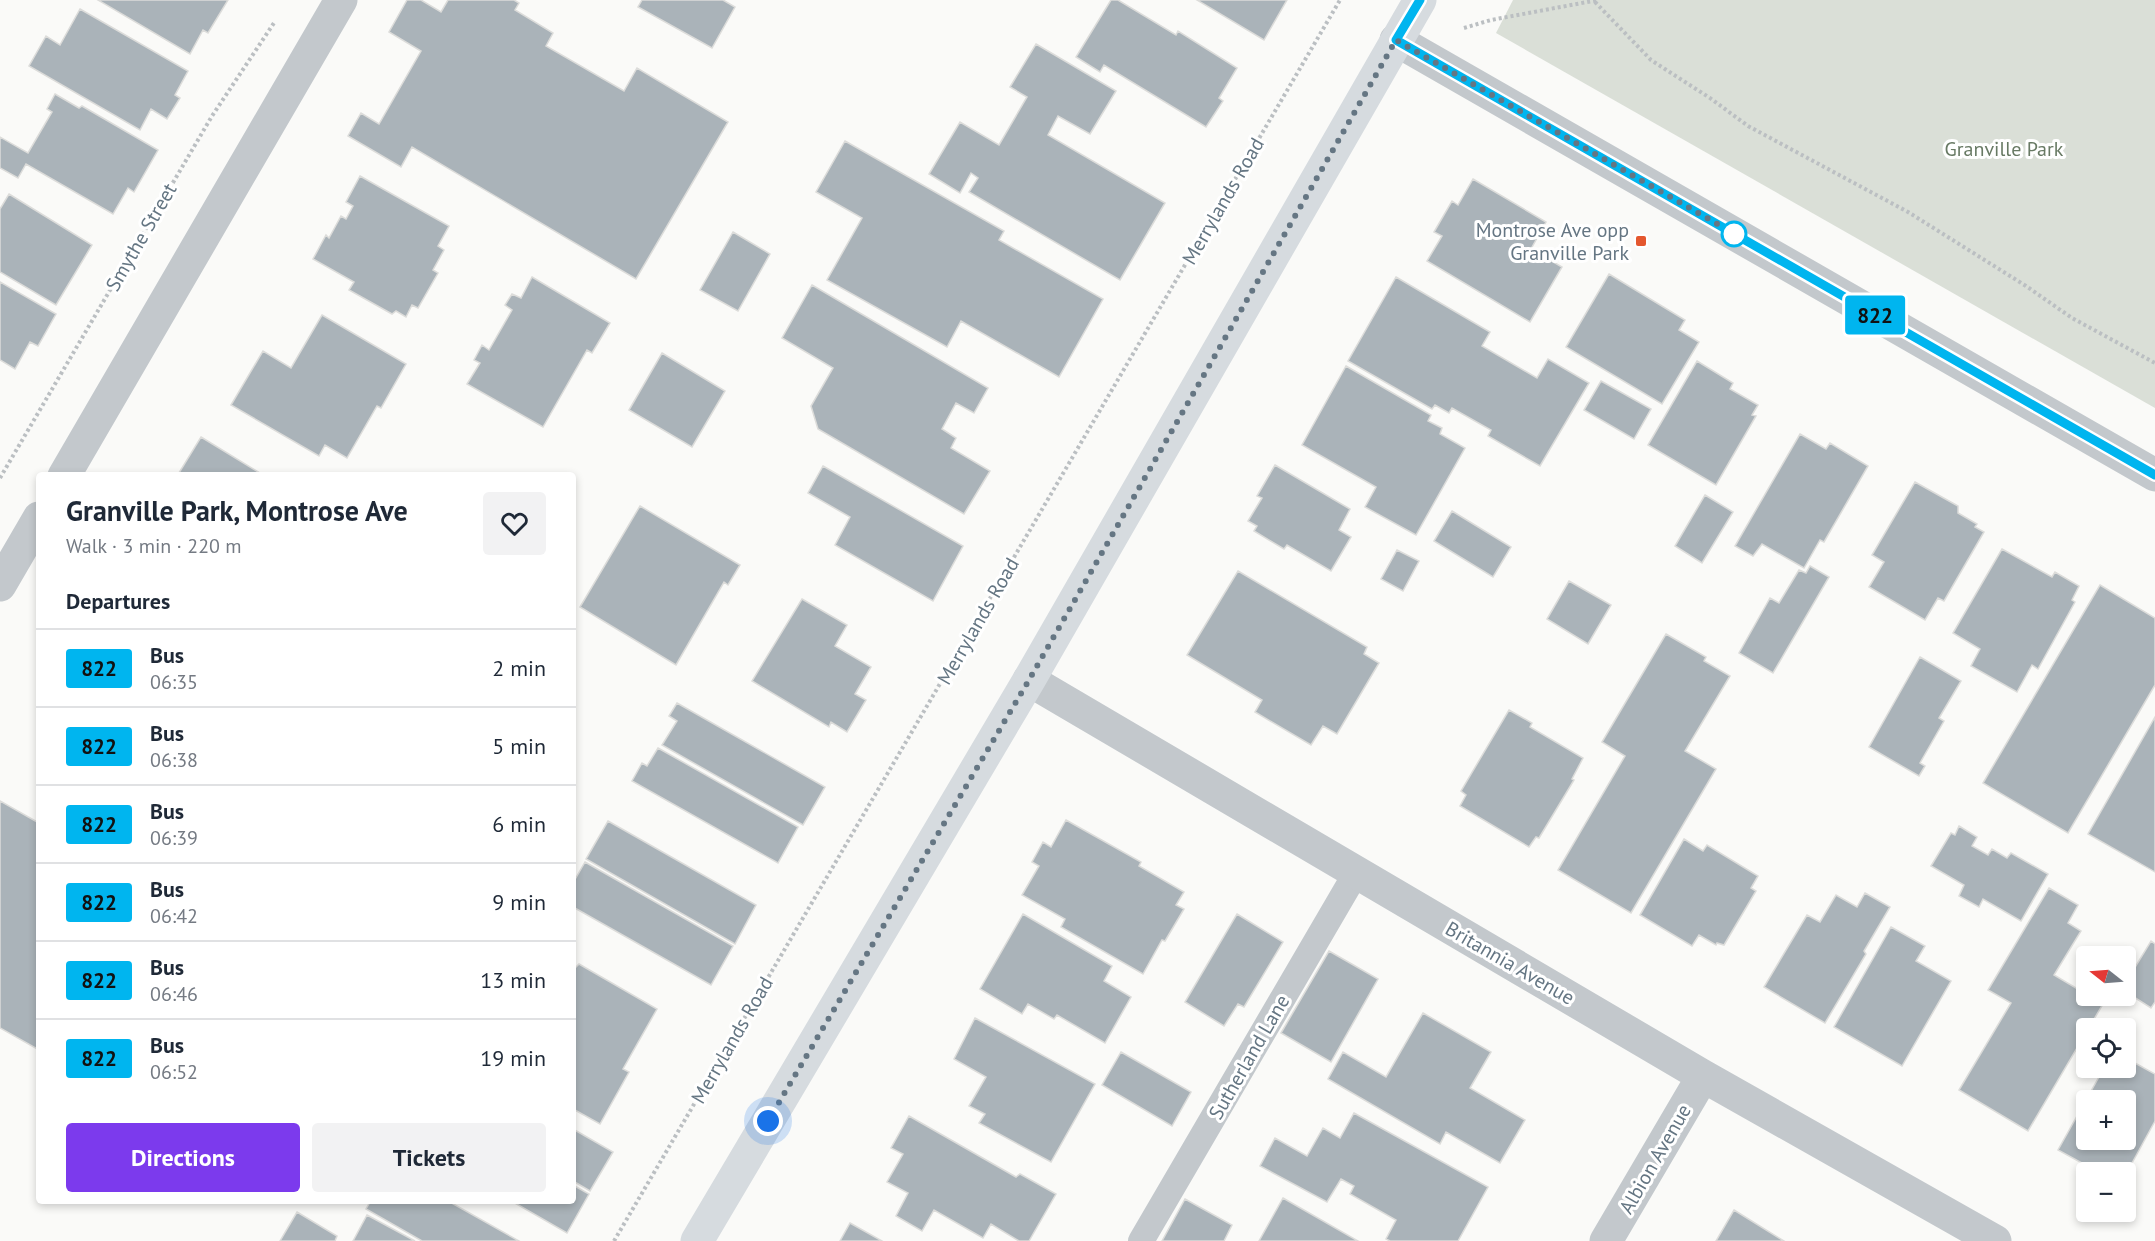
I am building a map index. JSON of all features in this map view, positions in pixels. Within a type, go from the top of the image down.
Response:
[{"type":"main road","points":[[697,1241],[1029,680],[1420,0]]},
{"type":"street","points":[[66,472],[341,0]]},
{"type":"street","points":[[1396,40],[2155,475]]},
{"type":"street","points":[[0,585],[36,523]]},
{"type":"street","name":"Britannia Avenue","points":[[1029,680],[1703,1076],[1995,1241]]},
{"type":"street","name":"Albion Avenue","points":[[1606,1241],[1703,1076]]},
{"type":"lane","name":"Sutherland Lane","points":[[1141,1241],[1356,873]]},
{"type":"path","name":"Merrylands Road","points":[[614,1241],[1340,0]]},
{"type":"path","points":[[1463,28],[1491,20],[1597,1],[1651,60],[1748,126],[1908,212],[2026,286],[2072,318],[2155,363]]},
{"type":"path","name":"Smythe Street","points":[[0,478],[212,116],[277,19]]},
{"type":"green space","name":"Granville Park","points":[[1513,0],[2155,0],[2155,408],[1496,33]]},
{"type":"building","points":[[98,0],[228,0],[208,33],[203,30],[190,54]]},
{"type":"building","points":[[407,0],[421,0],[441,12],[448,0],[514,0],[519,3],[515,10],[553,33],[546,46],[624,91],[637,68],[728,122],[636,279],[412,147],[401,167],[348,136],[361,113],[379,124],[421,51],[389,32]]},
{"type":"building","points":[[642,0],[723,0],[735,7],[712,48],[638,7]]},
{"type":"building","points":[[1111,0],[1118,0],[1176,35],[1178,31],[1237,68],[1219,98],[1223,101],[1206,127],[1104,65],[1100,72],[1076,57]]},
{"type":"building","points":[[1197,0],[1287,0],[1264,40]]},
{"type":"building","points":[[80,9],[188,71],[175,95],[180,98],[167,119],[151,109],[140,130],[29,66],[46,36],[60,45]]},
{"type":"building","points":[[1036,44],[1116,91],[1090,134],[1058,116],[1048,135],[1165,203],[1120,280],[969,192],[978,178],[971,173],[960,193],[929,174],[960,122],[999,145],[1027,97],[1010,87]]},
{"type":"building","points":[[55,94],[79,108],[82,106],[158,150],[134,192],[128,188],[113,214],[26,164],[18,178],[0,168],[0,137],[28,153],[52,112],[47,109]]},
{"type":"building","points":[[845,141],[1004,231],[999,240],[1103,299],[1059,377],[961,321],[947,347],[827,280],[862,218],[816,192]]},
{"type":"building","points":[[360,176],[449,226],[438,246],[444,250],[433,270],[438,273],[418,308],[412,305],[406,317],[396,311],[392,314],[349,290],[354,282],[313,259],[326,235],[329,238],[341,216],[346,219],[353,206],[346,202]]},
{"type":"building","points":[[1473,179],[1546,222],[1531,249],[1562,267],[1530,322],[1427,261],[1442,236],[1434,232],[1452,201],[1458,205]]},
{"type":"building","points":[[9,194],[92,245],[56,305],[0,272],[0,209]]},
{"type":"building","points":[[733,232],[770,254],[738,311],[700,290]]},
{"type":"building","points":[[1609,274],[1685,320],[1679,330],[1699,342],[1662,404],[1566,347]]},
{"type":"building","points":[[532,277],[610,323],[592,353],[587,350],[543,427],[467,384],[480,363],[474,360],[482,345],[489,350],[512,310],[505,305],[512,294],[521,298]]},
{"type":"building","points":[[1396,277],[1490,332],[1482,346],[1537,378],[1548,359],[1589,383],[1540,466],[1488,436],[1491,430],[1452,408],[1449,413],[1435,405],[1432,409],[1348,361]]},
{"type":"building","points":[[0,282],[56,314],[38,346],[30,342],[15,369],[0,360]]},
{"type":"building","points":[[812,285],[988,388],[974,413],[956,403],[942,429],[956,438],[951,448],[990,471],[964,514],[818,429],[811,406],[833,368],[782,338]]},
{"type":"building","points":[[322,315],[406,364],[381,408],[377,406],[347,458],[325,445],[319,456],[231,405],[263,351],[291,368]]},
{"type":"building","points":[[662,353],[725,391],[692,447],[629,410]]},
{"type":"building","points":[[1697,361],[1733,383],[1730,389],[1758,405],[1752,415],[1756,416],[1716,485],[1648,445]]},
{"type":"building","points":[[1346,366],[1431,415],[1428,421],[1442,428],[1440,434],[1465,448],[1416,535],[1365,507],[1376,487],[1302,445]]},
{"type":"building","points":[[1601,381],[1651,409],[1634,439],[1584,410]]},
{"type":"building","points":[[1800,434],[1826,449],[1830,443],[1868,466],[1824,542],[1820,540],[1804,568],[1762,544],[1753,556],[1735,546]]},
{"type":"building","points":[[201,437],[258,472],[179,472]]},
{"type":"building","points":[[1275,465],[1350,509],[1339,530],[1351,537],[1331,571],[1287,545],[1284,549],[1254,531],[1257,526],[1248,521],[1262,498],[1257,496]]},
{"type":"building","points":[[823,466],[963,546],[933,601],[835,545],[850,517],[808,493]]},
{"type":"building","points":[[1915,482],[1958,506],[1958,513],[1977,524],[1975,527],[1984,532],[1944,601],[1938,598],[1925,620],[1869,587],[1884,562],[1872,555]]},
{"type":"building","points":[[1705,495],[1733,512],[1702,563],[1675,546]]},
{"type":"building","points":[[640,506],[740,565],[728,585],[724,582],[676,665],[580,607]]},
{"type":"building","points":[[1452,511],[1511,547],[1493,577],[1434,541]]},
{"type":"building","points":[[2002,549],[2052,577],[2055,572],[2079,586],[2072,600],[2075,602],[2038,669],[2032,665],[2017,692],[1971,666],[1980,649],[1953,633]]},
{"type":"building","points":[[1397,550],[1419,561],[1403,591],[1381,579]]},
{"type":"building","points":[[1810,566],[1829,577],[1773,673],[1739,653],[1770,598],[1779,603],[1799,570],[1806,573]]},
{"type":"building","points":[[1238,571],[1367,647],[1364,654],[1379,663],[1337,734],[1323,726],[1311,745],[1255,712],[1262,700],[1187,655]]},
{"type":"building","points":[[1569,581],[1611,605],[1588,644],[1547,619]]},
{"type":"building","points":[[2100,585],[2155,618],[2155,685],[2068,833],[1983,783]]},
{"type":"building","points":[[802,599],[847,625],[835,646],[871,667],[855,694],[866,700],[847,732],[831,722],[829,727],[752,681]]},
{"type":"building","points":[[1666,634],[1706,657],[1704,661],[1730,676],[1685,751],[1716,769],[1631,913],[1558,870],[1625,756],[1602,742]]},
{"type":"building","points":[[1920,657],[1961,681],[1939,718],[1944,721],[1920,763],[1925,766],[1919,776],[1869,747]]},
{"type":"building","points":[[677,703],[825,787],[803,825],[662,745],[677,721],[669,716]]},
{"type":"building","points":[[1509,710],[1532,723],[1530,727],[1583,758],[1572,779],[1574,780],[1539,838],[1536,837],[1529,847],[1460,806],[1466,795],[1461,791]]},
{"type":"building","points":[[2155,717],[2155,872],[2088,834]]},
{"type":"building","points":[[658,748],[798,827],[778,863],[632,781],[642,763],[647,766]]},
{"type":"building","points":[[0,801],[36,821],[36,1048],[0,1028]]},
{"type":"building","points":[[1066,820],[1141,862],[1139,866],[1184,892],[1176,905],[1184,909],[1165,941],[1162,940],[1143,974],[1061,927],[1065,919],[1022,895],[1039,866],[1032,862],[1043,842],[1051,847]]},
{"type":"building","points":[[608,821],[756,905],[735,944],[586,859]]},
{"type":"building","points":[[1959,826],[1977,837],[1972,846],[1988,855],[1992,849],[2007,858],[2011,853],[2048,874],[2021,921],[1983,899],[1979,907],[1959,896],[1964,885],[1931,866],[1951,833],[1955,835]]},
{"type":"building","points":[[1684,839],[1703,851],[1707,845],[1758,876],[1751,888],[1756,891],[1724,945],[1717,943],[1716,945],[1699,935],[1692,946],[1640,915]]},
{"type":"building","points":[[585,862],[733,946],[711,985],[576,909],[576,878]]},
{"type":"building","points":[[2049,888],[2078,905],[2068,923],[2081,931],[2054,975],[2076,988],[2076,1006],[2102,1006],[2095,1018],[2076,1018],[2076,1050],[2028,1131],[1959,1090],[2011,1003],[1988,990]]},
{"type":"building","points":[[1865,893],[1890,907],[1864,951],[1866,954],[1825,1023],[1764,987],[1807,915],[1820,922],[1836,895],[1857,907]]},
{"type":"building","points":[[1023,914],[1112,966],[1104,981],[1131,997],[1105,1043],[1057,1015],[1054,1019],[1028,1004],[1022,1014],[980,989]]},
{"type":"building","points":[[1237,914],[1283,942],[1244,1007],[1238,1004],[1224,1026],[1185,1002]]},
{"type":"building","points":[[1891,927],[1925,946],[1916,961],[1951,981],[1902,1066],[1834,1027]]},
{"type":"building","points":[[2151,941],[2155,944],[2155,1002],[2151,1008],[2136,998],[2136,966]]},
{"type":"building","points":[[1329,951],[1378,979],[1331,1062],[1281,1033]]},
{"type":"building","points":[[579,964],[657,1009],[623,1069],[629,1072],[600,1124],[576,1111],[576,967]]},
{"type":"building","points":[[1423,1013],[1491,1052],[1470,1088],[1525,1120],[1500,1163],[1446,1132],[1440,1144],[1328,1079],[1343,1052],[1386,1077]]},
{"type":"building","points":[[975,1018],[1095,1084],[1051,1162],[979,1123],[985,1114],[969,1106],[986,1077],[954,1059]]},
{"type":"building","points":[[1121,1052],[1191,1092],[1172,1126],[1102,1085]]},
{"type":"building","points":[[2136,1064],[2155,1074],[2155,1121],[2133,1162],[2080,1162],[2058,1150],[2076,1118],[2076,1150],[2136,1150],[2136,1090],[2092,1090],[2098,1078],[2136,1078]]},
{"type":"building","points":[[1354,1113],[1488,1187],[1458,1241],[1390,1241],[1386,1239],[1396,1220],[1350,1194],[1354,1186],[1341,1179],[1327,1202],[1260,1166],[1275,1138],[1307,1156],[1323,1128],[1340,1138]]},
{"type":"building","points":[[909,1116],[1016,1177],[1020,1174],[1056,1194],[1029,1241],[1019,1241],[991,1224],[983,1238],[934,1210],[922,1231],[896,1216],[908,1193],[887,1182],[903,1154],[891,1148]]},
{"type":"building","points":[[576,1131],[613,1152],[590,1191],[576,1183]]},
{"type":"building","points":[[576,1187],[589,1194],[567,1233],[516,1204],[576,1204]]},
{"type":"building","points":[[1283,1198],[1358,1241],[1259,1241]]},
{"type":"building","points":[[1185,1199],[1232,1225],[1224,1241],[1162,1241]]},
{"type":"building","points":[[369,1204],[454,1204],[519,1241],[422,1241],[366,1209]]},
{"type":"building","points":[[1734,1210],[1784,1241],[1716,1241]]},
{"type":"building","points":[[297,1212],[337,1236],[335,1241],[280,1241]]},
{"type":"building","points":[[367,1215],[415,1241],[353,1241]]},
{"type":"building","points":[[850,1223],[882,1241],[840,1241]]},
{"type":"bus line","name":"822","points":[[1420,0],[1396,40],[2155,475]]},
{"type":"place","name":"Montrose Ave opp Granville Park","points":[[1641,241]]},
{"type":"route","points":[[768,1121],[1029,680],[1396,40],[1742,238],[1734,234]]}]
